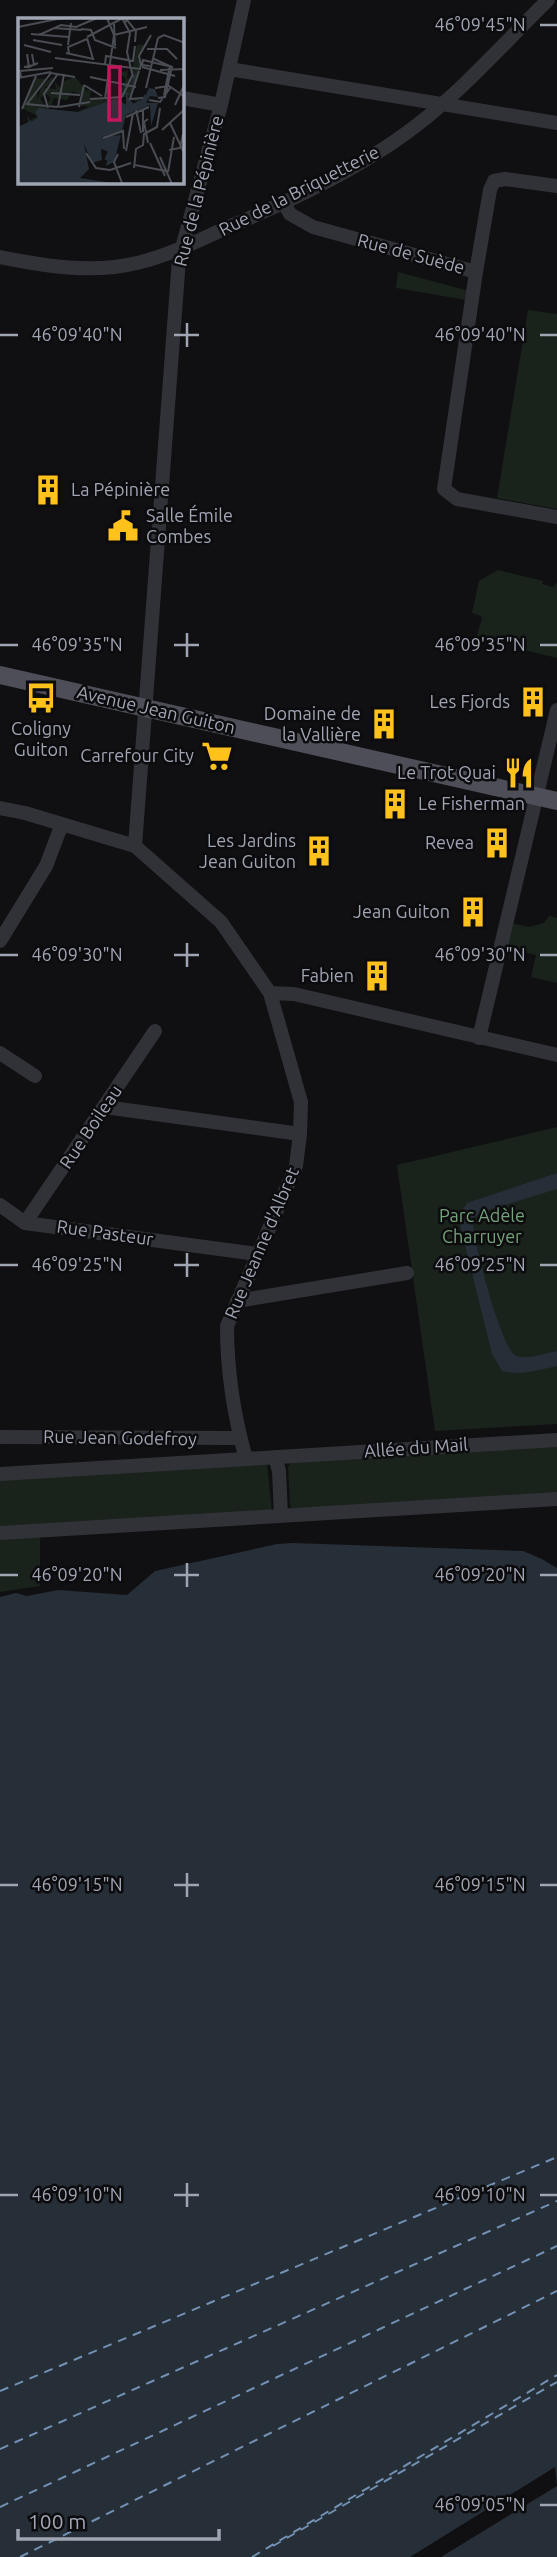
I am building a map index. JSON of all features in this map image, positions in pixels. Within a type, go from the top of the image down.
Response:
[{"type":"main road","name":"Avenue Jean Guiton","points":[[0,675],[557,800]]},
{"type":"street","name":"Rue de la Pépinière","points":[[135,846],[180,249],[221,105],[244,0]]},
{"type":"street","name":"Rue de la Briquetterie","points":[[0,257],[42,265],[97,268],[136,264],[180,249],[284,203],[384,148],[417,125],[548,0]]},
{"type":"street","points":[[229,69],[557,123]]},
{"type":"street","points":[[184,98],[221,105]]},
{"type":"street","name":"Rue de Suède","points":[[284,203],[290,214],[313,227],[476,272],[490,190],[494,181],[505,179],[557,186]]},
{"type":"street","points":[[476,272],[444,489],[457,499],[557,517]]},
{"type":"street","points":[[479,1038],[557,710]]},
{"type":"street","name":"Rue Jeanne d'Albret","points":[[0,808],[135,846],[221,922],[270,993],[301,1102],[300,1133],[296,1166],[227,1326],[227,1349],[239,1438],[246,1459]]},
{"type":"street","points":[[0,941],[46,866],[62,824]]},
{"type":"street","points":[[270,993],[294,994],[557,1055]]},
{"type":"street","name":"Rue Boileau","points":[[25,1223],[155,1031]]},
{"type":"street","points":[[0,1053],[35,1076]]},
{"type":"street","points":[[105,1107],[300,1133]]},
{"type":"street","name":"Rue Pasteur","points":[[0,1205],[25,1223],[257,1254]]},
{"type":"street","points":[[237,1301],[407,1273]]},
{"type":"street","name":"Rue Jean Godefroy","points":[[0,1437],[239,1438]]},
{"type":"street","name":"Allée du Mail","points":[[0,1474],[557,1440]]},
{"type":"street","points":[[275,1457],[279,1471],[281,1516]]},
{"type":"street","points":[[0,1533],[557,1499]]},
{"type":"green space","points":[[398,272],[473,292],[472,301],[396,288]]},
{"type":"green space","points":[[528,310],[557,314],[557,509],[497,498]]},
{"type":"green space","points":[[498,570],[543,581],[542,584],[553,587],[557,583],[557,658],[525,650],[527,646],[482,636],[481,639],[476,638],[482,619],[472,613],[479,581]]},
{"type":"green space","points":[[549,916],[557,918],[557,983],[531,977],[536,955],[500,946],[506,922],[529,927],[544,923]]},
{"type":"green space","name":"Parc Adèle Charruyer","points":[[557,1127],[557,1424],[435,1431],[397,1165]]},
{"type":"green space","points":[[557,1445],[557,1494],[292,1510],[290,1505],[288,1467],[292,1461]]},
{"type":"green space","points":[[267,1463],[272,1512],[0,1528],[0,1480]]},
{"type":"green space","points":[[40,1530],[40,1586],[0,1592],[0,1533]]},
{"type":"shaded area","points":[[557,1173],[557,1189],[485,1211],[473,1218],[488,1290],[509,1348],[519,1357],[557,1351],[557,1366],[523,1373],[502,1371],[492,1354],[458,1217],[467,1203]]},
{"type":"shaded area","points":[[277,1544],[523,1551],[557,1568],[557,2557],[0,2557],[0,1597],[16,1593],[27,1596],[58,1590],[127,1595],[155,1571]]},
{"type":"pier","points":[[555,2467],[557,2486],[441,2557],[410,2557]]},
{"type":"ferry route","points":[[0,2391],[557,2157]]},
{"type":"ferry route","points":[[0,2449],[557,2201]]},
{"type":"ferry route","points":[[0,2507],[557,2246]]},
{"type":"ferry route","points":[[20,2557],[557,2291]]},
{"type":"ferry route","points":[[252,2557],[557,2375]]},
{"type":"ferry route","points":[[273,2546],[557,2382]]},
{"type":"place","name":"La Pépinière","points":[[48,490]]},
{"type":"place","name":"Salle Émile Combes","points":[[123,526]]},
{"type":"place","name":"Coligny Guiton","points":[[41,698]]},
{"type":"place","name":"Les Fjords","points":[[533,702]]},
{"type":"place","name":"Domaine de la Vallière","points":[[384,724]]},
{"type":"place","name":"Carrefour City","points":[[217,756]]},
{"type":"place","name":"Le Trot Quai","points":[[519,773]]},
{"type":"place","name":"Le Fisherman","points":[[395,804]]},
{"type":"place","name":"Revea","points":[[497,843]]},
{"type":"place","name":"Les Jardins Jean Guiton","points":[[319,851]]},
{"type":"place","name":"Jean Guiton","points":[[473,912]]},
{"type":"place","name":"Fabien","points":[[377,976]]}]
